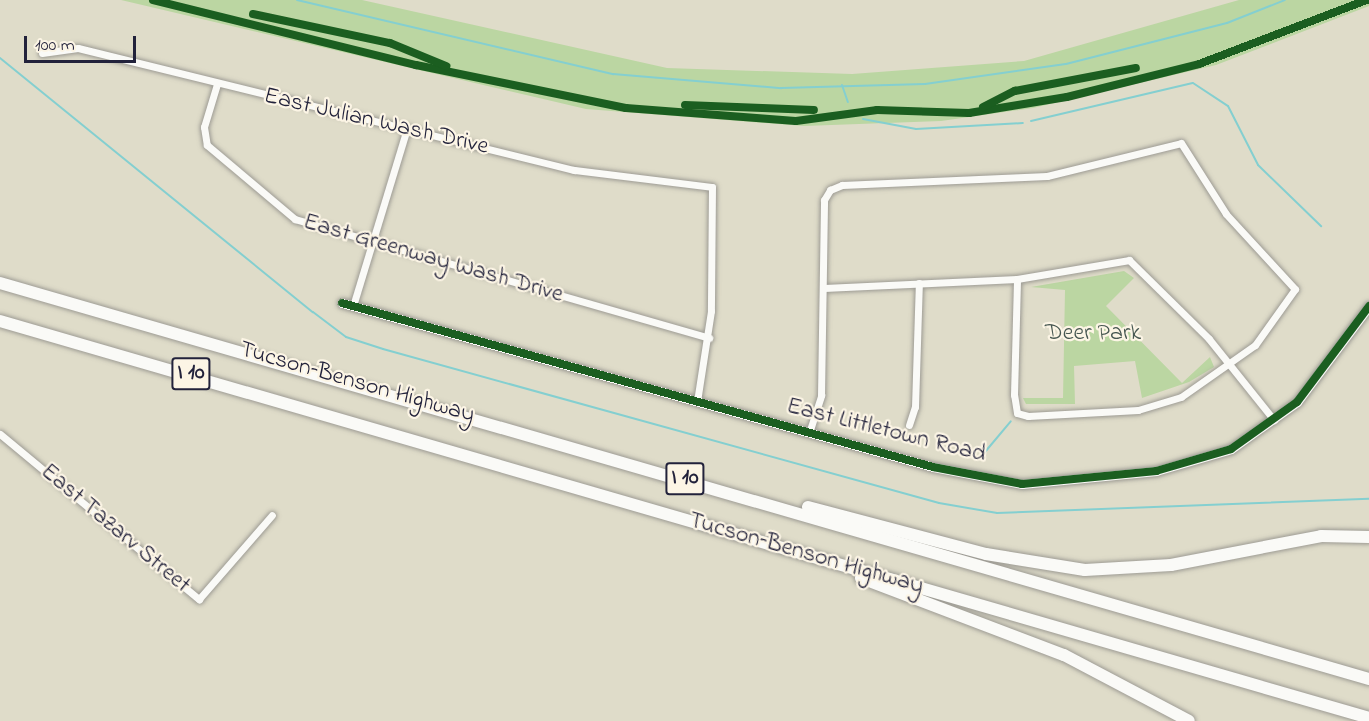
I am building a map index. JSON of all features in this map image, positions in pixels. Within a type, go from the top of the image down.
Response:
[{"type":"highway","name":"Tucson–Benson Highway","points":[[0,283],[564,444],[1369,679]]},
{"type":"highway","name":"Tucson–Benson Highway","points":[[0,321],[1369,718]]},
{"type":"highway","points":[[564,444],[986,554],[1059,567],[1154,567],[1321,536],[1369,537]]},
{"type":"highway","points":[[767,543],[1064,655],[1189,721]]},
{"type":"street","name":"East Julian Wash Drive","points":[[42,53],[78,48],[574,170],[712,187],[709,338]]},
{"type":"street","name":"East Greenway Wash Drive","points":[[217,84],[204,127],[207,145],[295,219],[372,244],[709,338]]},
{"type":"street","points":[[352,306],[407,128]]},
{"type":"street","points":[[809,433],[821,395],[824,200],[830,190],[1047,176],[1180,143],[1226,214],[1295,289],[1255,345],[1230,367],[1181,397],[1138,410],[1017,413],[1017,279]]},
{"type":"street","points":[[824,288],[1017,279],[1129,260],[1209,339],[1274,420]]},
{"type":"street","points":[[909,425],[915,407],[919,283]]},
{"type":"street","name":"East Littletown Road","points":[[342,303],[933,467],[1022,484],[1120,477],[1195,464],[1232,449],[1274,420],[1325,371],[1369,306]]},
{"type":"street","points":[[697,401],[709,338]]},
{"type":"street","name":"East Tazarv Street","points":[[0,434],[199,598],[272,514]]},
{"type":"green space","points":[[121,0],[362,0],[667,68],[852,74],[1024,61],[1239,0],[1369,0],[1369,6],[1216,65],[1033,108],[941,121],[804,126],[586,109]]},
{"type":"green space","name":"Deer Park","points":[[1124,271],[1134,278],[1106,306],[1182,383],[1210,357],[1214,367],[1189,382],[1142,398],[1135,361],[1074,366],[1075,404],[1026,404],[1023,398],[1063,398],[1065,290],[1031,287]]},
{"type":"waterway","points":[[297,0],[613,74],[781,88],[925,84],[1066,64],[1227,23],[1285,0]]},
{"type":"waterway","points":[[0,58],[313,312],[346,337],[383,349],[939,503],[997,513],[1369,499]]},
{"type":"waterway","points":[[1031,121],[1193,83],[1228,106],[1258,165],[1321,226]]},
{"type":"waterway","points":[[842,85],[848,102]]},
{"type":"waterway","points":[[863,119],[916,129],[1023,123]]},
{"type":"waterway","points":[[985,452],[1011,421]]},
{"type":"cycle path","points":[[153,0],[416,65],[626,108],[796,121],[877,110],[969,113],[1067,97],[1199,64],[1367,0]]},
{"type":"cycle path","points":[[253,14],[390,43],[446,66]]},
{"type":"cycle path","points":[[983,107],[1015,91],[1136,68]]},
{"type":"cycle path","points":[[685,105],[814,110]]},
{"type":"cycle path","points":[[342,303],[933,467],[1022,484],[1156,471],[1231,449],[1297,402],[1369,306]]}]
